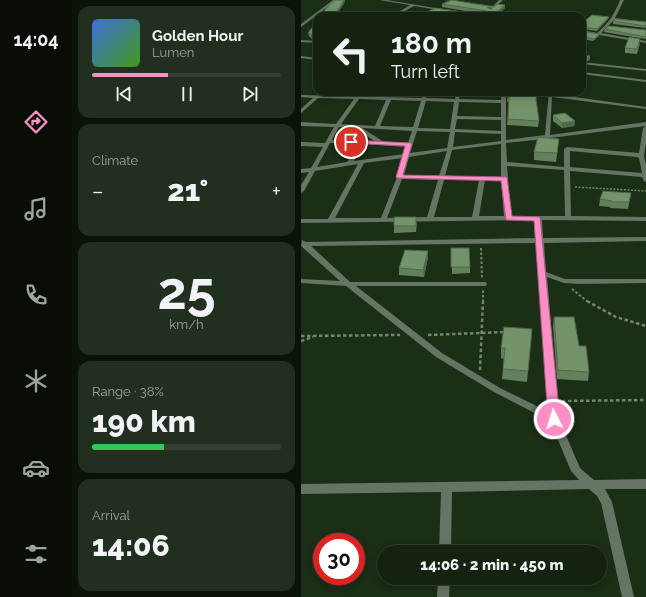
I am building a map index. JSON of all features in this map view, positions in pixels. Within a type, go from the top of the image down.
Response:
[{"type":"street","points":[[319,12],[335,0]]},
{"type":"street","points":[[381,0],[453,11]]},
{"type":"street","points":[[400,3],[408,0]]},
{"type":"street","points":[[446,0],[466,3]]},
{"type":"street","points":[[489,12],[501,0]]},
{"type":"street","points":[[598,34],[609,26],[623,0]]},
{"type":"street","points":[[473,4],[494,7]]},
{"type":"street","points":[[401,12],[413,5]]},
{"type":"street","points":[[301,26],[313,17]]},
{"type":"street","points":[[614,19],[646,23]]},
{"type":"street","points":[[609,26],[616,27]]},
{"type":"street","points":[[586,32],[646,42]]},
{"type":"street","points":[[301,41],[313,42]]},
{"type":"street","points":[[301,57],[313,58]]},
{"type":"street","points":[[586,63],[646,70]]},
{"type":"street","points":[[586,74],[646,81]]},
{"type":"street","points":[[301,96],[313,95]]},
{"type":"street","points":[[302,110],[316,96]]},
{"type":"street","points":[[338,96],[357,98],[503,102]]},
{"type":"street","points":[[383,220],[406,156],[424,96]]},
{"type":"street","points":[[430,220],[450,149],[458,96]]},
{"type":"street","points":[[504,96],[504,179],[508,218]]},
{"type":"street","points":[[547,138],[551,96]]},
{"type":"street","points":[[565,96],[646,108]]},
{"type":"street","points":[[301,191],[337,126],[357,98]]},
{"type":"street","points":[[377,128],[389,99]]},
{"type":"street","points":[[455,117],[503,119]]},
{"type":"street","points":[[301,124],[503,132]]},
{"type":"street","points":[[301,170],[646,124]]},
{"type":"street","points":[[356,127],[383,144]]},
{"type":"street","points":[[504,164],[646,177],[641,156],[646,128]]},
{"type":"street","points":[[301,144],[362,142],[409,144]]},
{"type":"street","points":[[350,164],[362,142]]},
{"type":"street","points":[[568,219],[567,149],[634,154],[641,156]]},
{"type":"street","points":[[330,221],[362,162]]},
{"type":"street","points":[[399,177],[504,179]]},
{"type":"street","points":[[475,219],[482,178]]},
{"type":"street","points":[[301,221],[508,218],[646,219]]},
{"type":"street","points":[[538,218],[554,419],[576,471],[601,493],[606,502],[628,597]]},
{"type":"street","points":[[302,243],[646,239]]},
{"type":"street","points":[[302,243],[348,284],[439,354],[480,379],[554,419]]},
{"type":"street","points":[[543,273],[564,281],[584,282],[646,280]]},
{"type":"street","points":[[301,281],[348,284],[483,284]]},
{"type":"street","points":[[301,490],[646,484]]},
{"type":"street","points":[[445,545],[447,487]]},
{"type":"street","points":[[443,597],[444,585]]},
{"type":"path","points":[[568,187],[646,192]]},
{"type":"path","points":[[480,379],[483,284],[481,241]]},
{"type":"path","points":[[564,281],[578,294],[600,309],[613,316],[646,326]]},
{"type":"path","points":[[301,336],[511,332]]},
{"type":"path","points":[[301,341],[316,336]]},
{"type":"path","points":[[553,401],[646,400]]},
{"type":"building","points":[[335,0],[344,0],[337,12],[323,12]]},
{"type":"building","points":[[452,0],[488,6],[488,8],[491,9],[497,4],[505,5],[497,12],[488,12],[442,4]]},
{"type":"building","points":[[435,8],[464,12],[427,12]]},
{"type":"building","points":[[592,15],[609,17],[597,29],[586,28],[586,20]]},
{"type":"building","points":[[615,19],[646,22],[646,26],[613,21]]},
{"type":"building","points":[[313,26],[313,33],[311,35],[308,33]]},
{"type":"building","points":[[609,26],[646,30],[646,37],[605,29]]},
{"type":"building","points":[[586,32],[599,34],[594,39],[586,38]]},
{"type":"building","points":[[629,37],[640,39],[637,49],[625,48]]},
{"type":"building","points":[[536,96],[539,121],[508,119],[508,97]]},
{"type":"building","points":[[565,113],[575,121],[562,123],[553,115]]},
{"type":"building","points":[[538,137],[559,139],[557,153],[534,152]]},
{"type":"building","points":[[603,191],[631,193],[629,202],[611,202],[612,201],[600,199]]},
{"type":"building","points":[[394,217],[416,217],[416,226],[394,226]]},
{"type":"building","points":[[451,248],[469,248],[470,267],[451,267]]},
{"type":"building","points":[[405,250],[428,251],[423,270],[399,268]]},
{"type":"building","points":[[554,317],[574,317],[579,346],[586,346],[589,372],[558,370]]},
{"type":"building","points":[[504,327],[532,329],[528,371],[503,369],[505,348],[501,348]]},
{"type":"route","points":[[351,142],[409,144],[399,177],[504,179],[508,218],[538,218],[554,419]]}]
